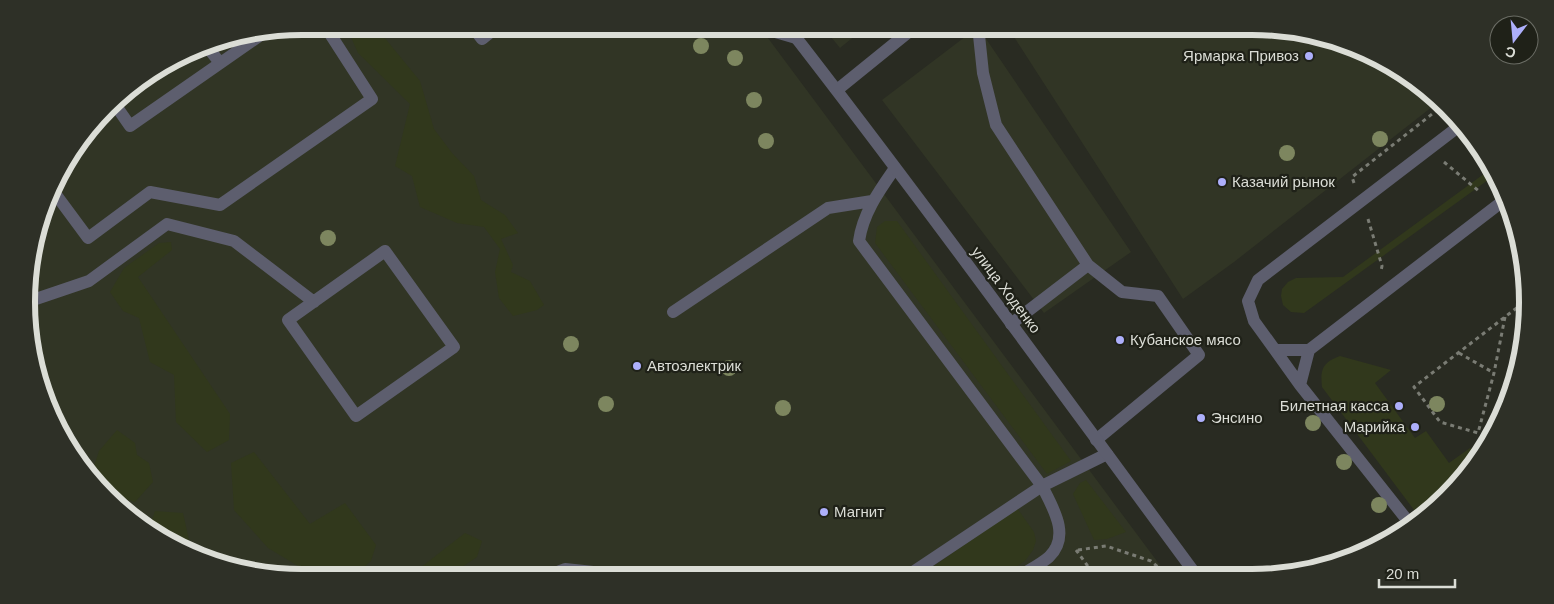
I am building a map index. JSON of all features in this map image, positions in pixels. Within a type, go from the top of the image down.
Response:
[{"type":"street","points":[[57,196],[88,238],[150,192],[220,204],[372,99],[331,35]]},
{"type":"street","points":[[788,35],[796,38]]},
{"type":"street","name":"улица Ходенко","points":[[794,35],[837,90],[1192,569]]},
{"type":"street","points":[[837,90],[905,35]]},
{"type":"street","points":[[979,35],[983,73],[996,125],[1088,265],[1122,292],[1158,296],[1199,356],[1096,440]]},
{"type":"street","points":[[118,109],[130,126],[255,39]]},
{"type":"street","points":[[211,51],[220,63]]},
{"type":"street","points":[[1407,519],[1300,385],[1254,321],[1248,301],[1258,280],[1455,129]]},
{"type":"street","points":[[895,168],[872,201],[861,227],[859,241],[1042,486],[1058,520],[1060,542],[1049,556],[1030,569]]},
{"type":"street","points":[[673,312],[828,208],[872,201]]},
{"type":"street","points":[[1275,350],[1308,350],[1500,204]]},
{"type":"street","points":[[35,299],[89,281],[167,224],[234,240],[314,302]]},
{"type":"street","points":[[386,251],[454,347],[356,416],[288,320],[314,302],[386,251]]},
{"type":"street","points":[[1011,324],[1088,265]]},
{"type":"street","points":[[1300,385],[1308,350]]},
{"type":"street","points":[[918,569],[1042,486],[1107,454]]},
{"type":"path","points":[[1505,317],[1494,373],[1478,433],[1440,422],[1414,387],[1519,306]]},
{"type":"path","points":[[1459,353],[1494,373]]},
{"type":"path","points":[[1060,542],[1078,550],[1106,546],[1151,561],[1160,569]]},
{"type":"path","points":[[1078,550],[1090,569]]},
{"type":"shaded area","points":[[302,35],[766,35],[1163,569],[302,569],[267,567],[233,560],[200,549],[168,533],[139,514],[101,478],[71,436],[49,388],[37,337],[35,302],[37,267],[44,233],[55,200],[71,168],[90,139],[126,101],[168,71],[216,49],[267,37]]},
{"type":"shaded area","points":[[829,35],[856,35],[840,48]]},
{"type":"shaded area","points":[[967,35],[983,35],[1131,252],[1044,313],[882,100]]},
{"type":"shaded area","name":"Казачий рынок","points":[[1013,35],[1252,35],[1287,37],[1321,44],[1354,55],[1386,71],[1415,90],[1433,106],[1234,262],[1183,299]]},
{"type":"green space","points":[[350,35],[382,35],[420,81],[434,129],[452,153],[474,176],[481,200],[505,215],[518,233],[501,239],[513,265],[511,272],[530,281],[544,305],[537,310],[513,316],[499,298],[495,272],[500,249],[484,227],[457,223],[420,207],[412,176],[395,166],[410,104],[358,53]]},
{"type":"green space","points":[[1485,173],[1489,180],[1304,313],[1291,312],[1283,305],[1282,289],[1288,282],[1296,278],[1343,277]]},
{"type":"green space","points":[[885,221],[897,221],[1071,461],[1047,474],[875,243],[877,227]]},
{"type":"green space","points":[[171,242],[172,250],[138,277],[230,414],[229,440],[207,452],[176,422],[174,375],[150,362],[139,318],[123,311],[110,292],[124,268],[159,243]]},
{"type":"green space","points":[[1340,356],[1391,370],[1375,383],[1415,438],[1426,431],[1449,463],[1470,448],[1474,450],[1453,478],[1416,513],[1322,387],[1322,371],[1330,361]]},
{"type":"green space","points":[[117,430],[135,443],[137,455],[149,463],[153,482],[135,502],[120,498],[107,484],[94,466],[99,451]]},
{"type":"green space","points":[[254,452],[310,524],[345,503],[376,545],[371,561],[362,569],[303,569],[268,548],[234,510],[231,463]]},
{"type":"green space","points":[[1086,480],[1126,532],[1107,539],[1094,540],[1073,494],[1080,483]]},
{"type":"green space","points":[[1017,508],[1034,532],[1036,541],[1033,550],[1025,561],[1013,569],[930,569]]},
{"type":"green space","points":[[155,511],[183,513],[190,544],[168,533],[151,522]]},
{"type":"green space","points":[[465,533],[482,541],[477,557],[459,569],[420,568]]},
{"type":"place","name":"Ярмарка Привоз","points":[[1309,56]]},
{"type":"place","name":"Казачий рынок","points":[[1222,182]]},
{"type":"place","name":"Кубанское мясо","points":[[1120,340]]},
{"type":"place","name":"Автоэлектрик","points":[[637,366]]},
{"type":"place","name":"Билетная касса","points":[[1399,406]]},
{"type":"place","name":"Энсино","points":[[1201,418]]},
{"type":"place","name":"Марийка","points":[[1415,427]]},
{"type":"place","name":"Магнит","points":[[824,512]]}]
